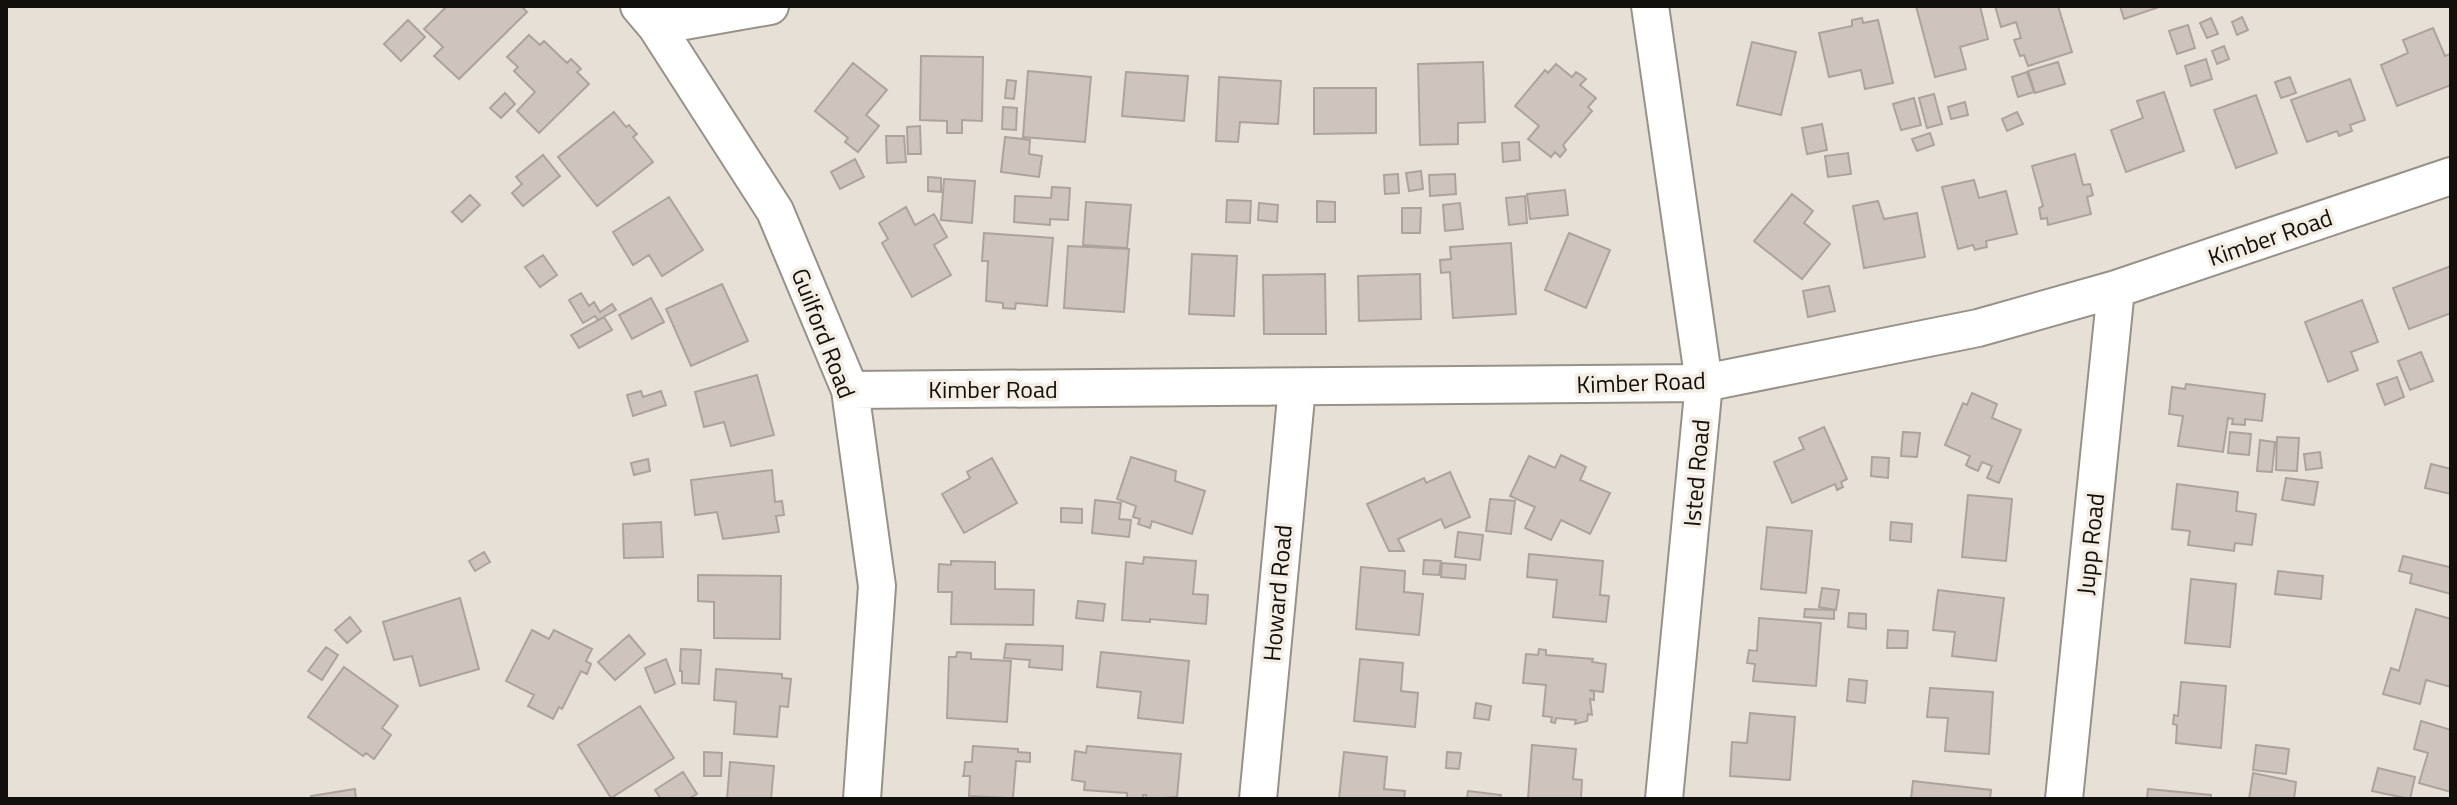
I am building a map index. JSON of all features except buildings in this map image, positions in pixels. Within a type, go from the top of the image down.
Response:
[{"type":"street","points":[[648,16],[770,6]]},
{"type":"street","name":"Isted Road","points":[[1650,6],[1704,383],[1664,799]]},
{"type":"street","name":"Guilford Road","points":[[648,16],[775,211],[850,390],[877,586],[862,799]]},
{"type":"street","name":"Kimber Road","points":[[850,390],[1704,383],[1978,328],[2116,289],[2451,176]]},
{"type":"street","name":"Jupp Road","points":[[2064,799],[2116,289]]},
{"type":"street","name":"Howard Road","points":[[1258,799],[1297,387]]}]
